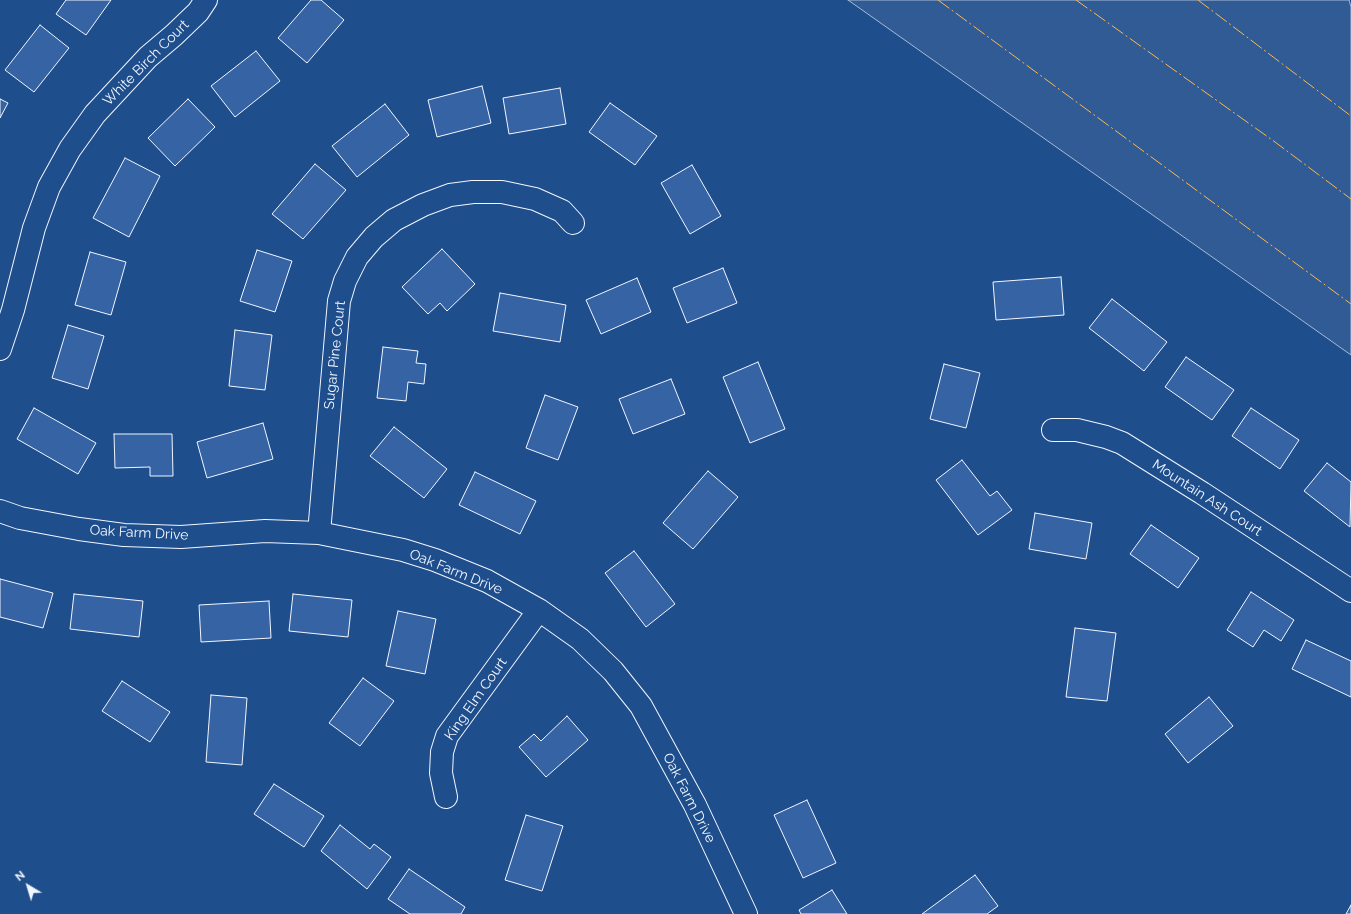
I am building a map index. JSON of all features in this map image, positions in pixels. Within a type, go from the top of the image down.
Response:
[{"type":"street","name":"White Birch Court","points":[[0,349],[13,310],[34,228],[49,187],[70,149],[95,114],[148,57],[198,12],[206,0]]},
{"type":"street","name":"Sugar Pine Court","points":[[319,533],[339,301],[345,281],[357,258],[374,237],[394,220],[422,205],[450,195],[473,192],[502,192],[535,199],[562,211],[573,223]]},
{"type":"street","name":"Mountain Ash Court","points":[[1053,430],[1077,430],[1106,437],[1122,443],[1202,493],[1351,591]]},
{"type":"street","name":"Oak Farm Drive","points":[[0,511],[20,518],[72,528],[124,535],[181,537],[265,531],[319,533],[403,550],[435,560],[487,581],[539,610],[580,639],[612,671],[641,706],[695,805],[746,914]]},
{"type":"street","name":"King Elm Court","points":[[446,797],[441,773],[442,752],[447,736],[539,610]]},
{"type":"shaded area","points":[[848,0],[1349,0],[1351,7],[1351,355]]},
{"type":"building","points":[[66,0],[111,0],[86,35],[56,14]]},
{"type":"building","points":[[311,0],[321,0],[344,20],[307,63],[278,38]]},
{"type":"building","points":[[40,25],[69,48],[34,92],[5,70]]},
{"type":"building","points":[[256,51],[280,81],[235,117],[211,86]]},
{"type":"building","points":[[482,86],[491,123],[437,137],[428,100]]},
{"type":"building","points":[[560,88],[566,124],[509,134],[503,98]]},
{"type":"building","points":[[0,99],[8,103],[0,118]]},
{"type":"building","points":[[188,99],[215,127],[175,166],[148,138]]},
{"type":"building","points":[[610,103],[657,136],[635,165],[589,132]]},
{"type":"building","points":[[385,104],[409,135],[357,177],[332,146]]},
{"type":"building","points":[[125,158],[160,176],[129,237],[93,218]]},
{"type":"building","points":[[315,164],[346,190],[303,239],[272,214]]},
{"type":"building","points":[[692,165],[721,216],[690,234],[661,183]]},
{"type":"building","points":[[442,249],[475,284],[447,311],[440,303],[428,314],[402,287]]},
{"type":"building","points":[[257,250],[292,261],[275,312],[240,301]]},
{"type":"building","points":[[90,252],[126,262],[111,315],[75,305]]},
{"type":"building","points":[[723,268],[737,303],[687,323],[673,288]]},
{"type":"building","points":[[1061,277],[1064,315],[996,320],[993,282]]},
{"type":"building","points":[[637,278],[651,312],[601,334],[586,300]]},
{"type":"building","points":[[500,293],[566,305],[560,342],[493,331]]},
{"type":"building","points":[[1112,299],[1167,342],[1144,371],[1089,328]]},
{"type":"building","points":[[68,325],[104,336],[88,389],[52,378]]},
{"type":"building","points":[[235,330],[272,335],[265,390],[229,386]]},
{"type":"building","points":[[383,347],[418,351],[416,363],[426,364],[424,384],[408,382],[406,401],[377,398]]},
{"type":"building","points":[[1186,357],[1234,390],[1212,420],[1165,387]]},
{"type":"building","points":[[758,362],[785,429],[750,443],[723,377]]},
{"type":"building","points":[[944,364],[980,373],[966,428],[930,419]]},
{"type":"building","points":[[671,379],[685,414],[633,434],[619,399]]},
{"type":"building","points":[[545,395],[578,407],[558,460],[526,448]]},
{"type":"building","points":[[34,408],[96,443],[78,474],[17,439]]},
{"type":"building","points":[[1251,408],[1299,440],[1280,469],[1232,436]]},
{"type":"building","points":[[263,423],[273,459],[207,478],[197,442]]},
{"type":"building","points":[[394,427],[447,469],[424,498],[370,456]]},
{"type":"building","points":[[114,434],[172,434],[173,476],[150,476],[150,467],[115,468]]},
{"type":"building","points":[[962,460],[990,496],[997,491],[1012,510],[978,535],[936,480]]},
{"type":"building","points":[[1327,463],[1351,482],[1350,527],[1304,491]]},
{"type":"building","points":[[708,471],[738,497],[693,549],[663,523]]},
{"type":"building","points":[[475,472],[536,501],[520,534],[459,505]]},
{"type":"building","points":[[1035,513],[1092,523],[1086,559],[1029,549]]},
{"type":"building","points":[[1151,525],[1199,558],[1178,588],[1130,554]]},
{"type":"building","points":[[634,551],[675,604],[646,627],[605,573]]},
{"type":"building","points":[[0,579],[53,593],[43,628],[0,617]]},
{"type":"building","points":[[1251,592],[1294,620],[1281,641],[1264,630],[1253,647],[1227,630]]},
{"type":"building","points":[[74,594],[143,601],[139,637],[70,629]]},
{"type":"building","points":[[293,594],[352,600],[348,637],[289,631]]},
{"type":"building","points":[[269,601],[271,638],[201,642],[199,605]]},
{"type":"building","points":[[398,611],[436,619],[425,674],[386,666]]},
{"type":"building","points":[[1075,628],[1116,633],[1107,701],[1066,697]]},
{"type":"building","points":[[1306,640],[1351,661],[1351,697],[1292,669]]},
{"type":"building","points":[[363,678],[394,701],[360,746],[329,723]]},
{"type":"building","points":[[122,681],[170,712],[150,742],[102,711]]},
{"type":"building","points":[[211,695],[247,698],[242,765],[206,762]]},
{"type":"building","points":[[1209,697],[1233,726],[1188,763],[1165,734]]},
{"type":"building","points":[[567,716],[588,740],[546,777],[519,747],[534,734],[541,741]]},
{"type":"building","points":[[274,784],[324,816],[304,847],[254,814]]},
{"type":"building","points":[[807,800],[836,863],[803,878],[774,815]]},
{"type":"building","points":[[526,815],[563,826],[542,891],[505,880]]},
{"type":"building","points":[[340,825],[370,849],[374,844],[391,857],[367,889],[321,851]]},
{"type":"building","points":[[409,869],[465,907],[461,914],[410,914],[388,899]]},
{"type":"building","points":[[975,875],[998,906],[987,914],[922,914]]},
{"type":"building","points":[[832,890],[847,914],[801,914],[799,910]]},
{"type":"building","points":[[1351,905],[1351,914],[1346,914]]},
{"type":"power","points":[[938,0],[1351,304]]},
{"type":"power","points":[[1076,0],[1275,142],[1351,199]]},
{"type":"power","points":[[1198,0],[1351,116]]}]
